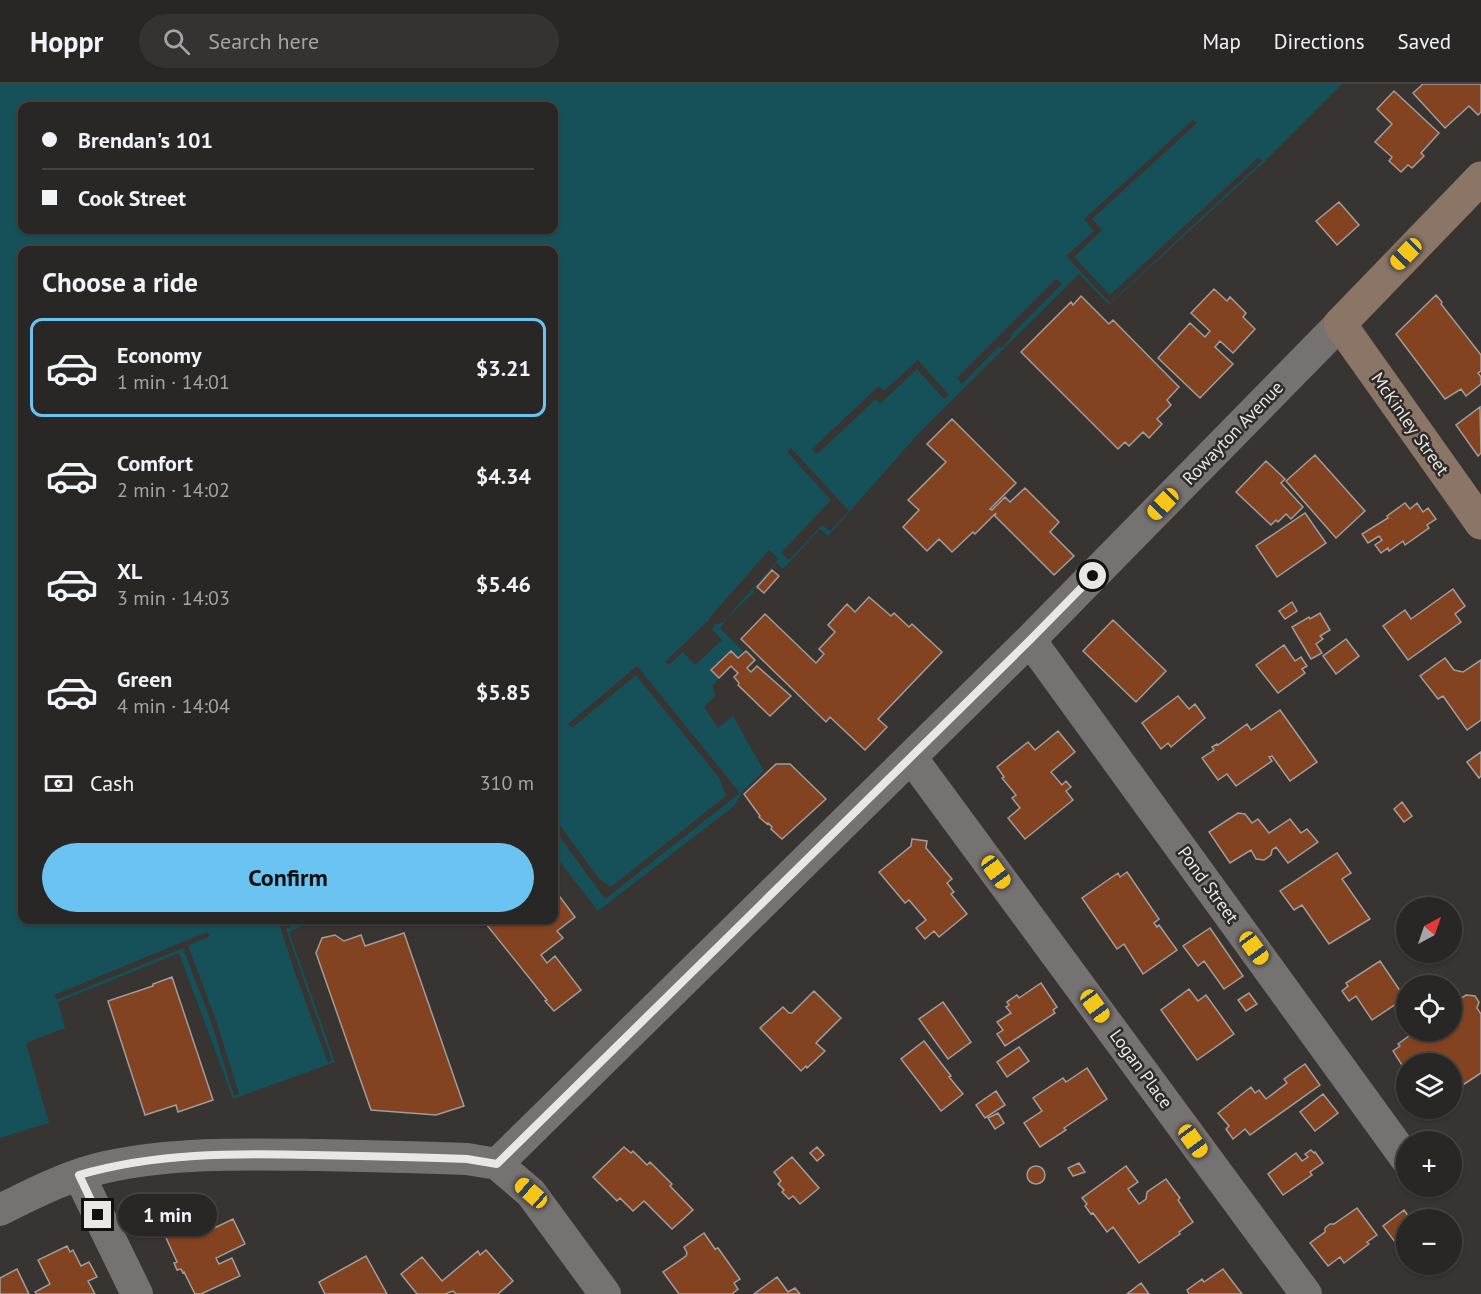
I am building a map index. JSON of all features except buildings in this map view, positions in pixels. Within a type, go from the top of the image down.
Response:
[{"type":"main road","name":"Rowayton Avenue","points":[[1340,324],[1481,178]]},
{"type":"main road","name":"McKinley Street","points":[[1340,324],[1481,524]]},
{"type":"street","name":"Rowayton Avenue","points":[[497,1164],[1030,640],[1340,324]]},
{"type":"street","name":"Pond Street","points":[[1030,640],[1396,1145]]},
{"type":"street","name":"Logan Place","points":[[911,757],[1306,1294]]},
{"type":"street","points":[[0,1210],[79,1175],[106,1167],[144,1161],[194,1156],[266,1154],[467,1159],[497,1164],[531,1193],[606,1294]]},
{"type":"street","points":[[79,1175],[137,1294]]},
{"type":"water","points":[[0,84],[1342,84],[1261,165],[1109,305],[1079,274],[918,434],[828,536],[820,529],[783,569],[777,563],[753,590],[754,592],[724,621],[720,628],[743,651],[712,686],[715,696],[704,707],[718,728],[733,716],[764,771],[743,791],[734,806],[598,911],[558,859],[558,246],[18,246],[18,924],[306,924],[289,932],[335,1062],[233,1099],[179,953],[58,1002],[65,1028],[26,1043],[49,1123],[0,1138]]},
{"type":"pier","points":[[1193,120],[1197,123],[1092,219],[1102,230],[1074,257],[1110,295],[1259,157],[1262,161],[1110,303],[1066,256],[1094,231],[1084,219]]},
{"type":"pier","points":[[1056,279],[1062,284],[1010,336],[1011,338],[1002,348],[999,346],[962,384],[957,378]]},
{"type":"pier","points":[[918,360],[949,395],[944,399],[917,369],[880,404],[876,399],[817,454],[812,449],[879,386],[884,391]]},
{"type":"pier","points":[[791,448],[849,511],[830,531],[822,525],[789,560],[781,553],[831,500],[787,452]]},
{"type":"pier","points":[[769,550],[779,559],[722,623],[716,624],[712,629],[722,640],[695,665],[683,652],[669,665],[665,662],[710,619]]},
{"type":"pier","points":[[637,666],[740,793],[605,899],[558,834],[558,823],[599,879],[611,887],[726,796],[720,779],[636,675],[572,728],[568,724]]},
{"type":"pier","points":[[279,924],[297,924],[286,929],[332,1061],[328,1063]]},
{"type":"pier","points":[[207,932],[210,936],[188,946],[216,1020],[239,1094],[234,1096],[211,1021],[183,948],[56,1000],[54,995]]},
{"type":"route","points":[[98,1215],[79,1175],[106,1167],[144,1161],[194,1156],[266,1154],[467,1159],[497,1164],[1093,576]]}]
